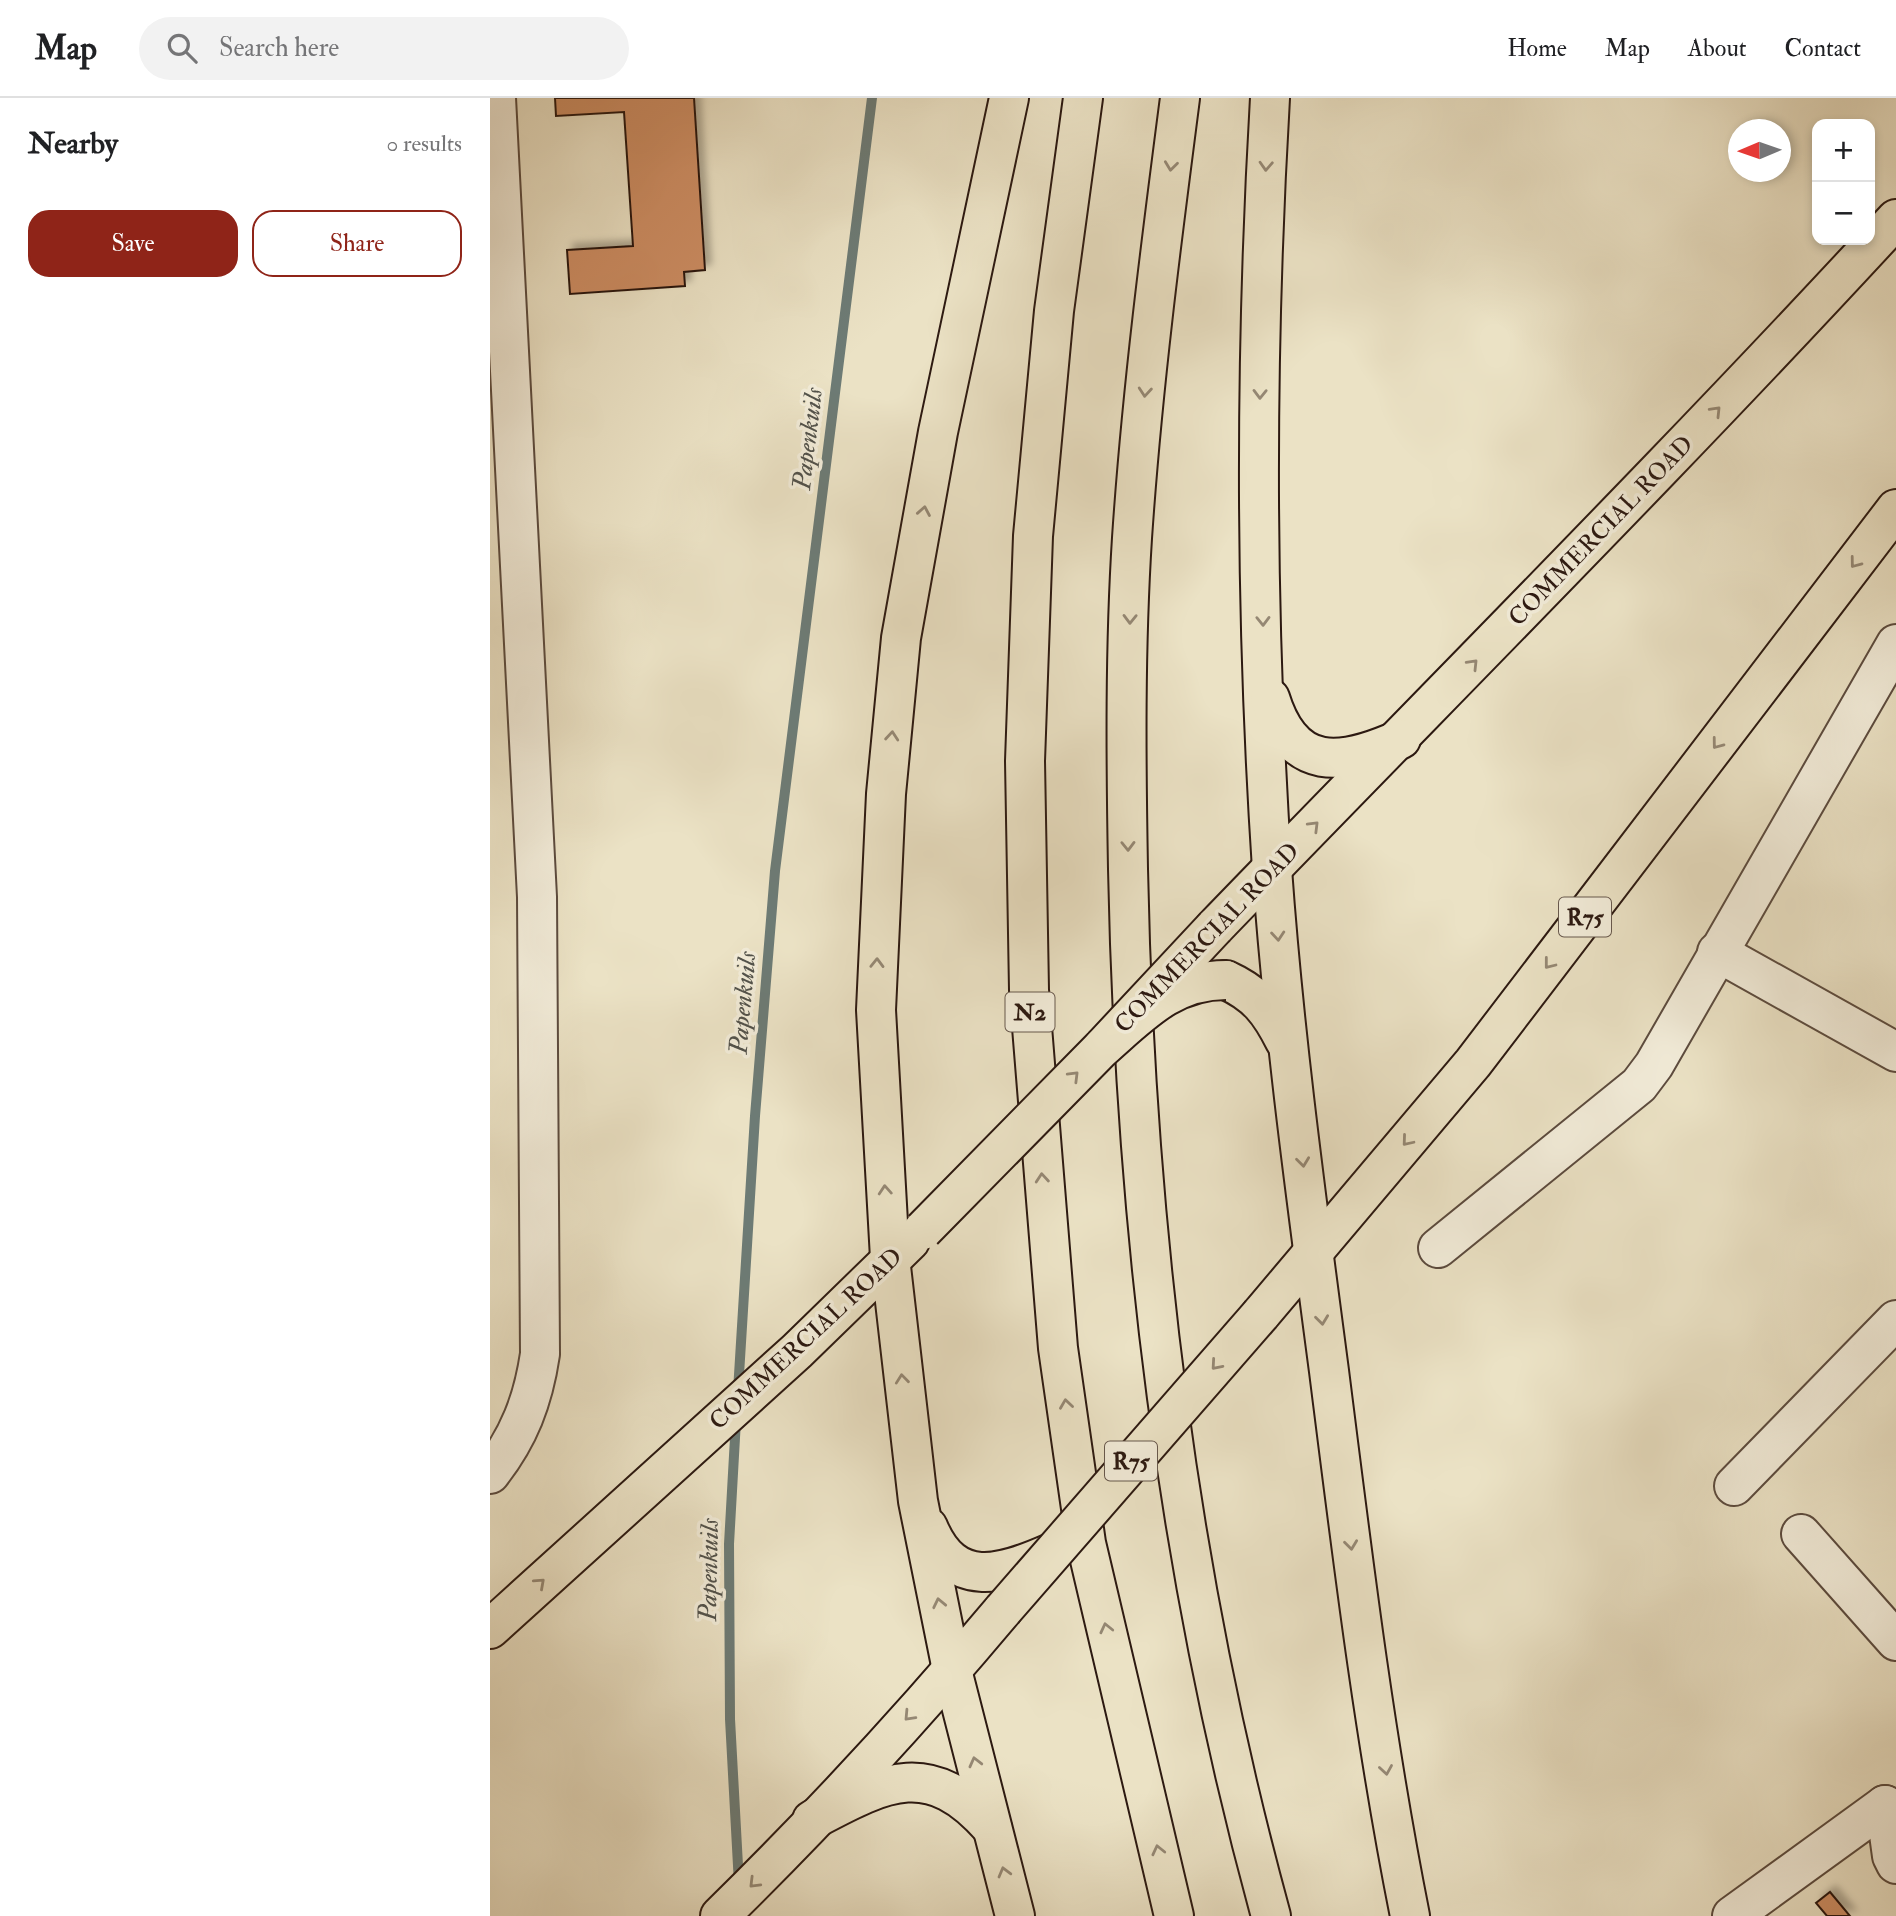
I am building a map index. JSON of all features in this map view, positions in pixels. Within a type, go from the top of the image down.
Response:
[{"type":"main road","points":[[1009,98],[938,432],[901,638],[886,794],[876,1010],[890,1258],[918,1501],[952,1670],[1015,1916]]},
{"type":"main road","name":"N2","points":[[1083,98],[1054,311],[1033,536],[1025,761],[1029,990],[1058,1348],[1086,1544],[1174,1916]]},
{"type":"main road","points":[[1180,98],[1151,324],[1132,541],[1126,765],[1130,979],[1141,1163],[1155,1301],[1185,1521],[1218,1709],[1271,1916]]},
{"type":"main road","points":[[1270,98],[1264,193],[1258,447],[1272,868],[1288,1048],[1355,1574],[1410,1916]]},
{"type":"main road","name":"COMMERCIAL ROAD","points":[[490,1629],[797,1351],[890,1258],[923,1230],[1102,1048],[1272,868],[1401,739],[1794,330],[1896,219]]},
{"type":"main road","name":"R75","points":[[720,1916],[788,1849],[952,1670],[1261,1314],[1473,1063],[1896,509]]},
{"type":"main road","points":[[1265,680],[1276,718],[1288,738],[1303,751],[1318,758],[1338,759],[1357,755],[1401,739]]},
{"type":"main road","points":[[1102,1048],[1146,1009],[1176,989],[1204,980],[1226,981],[1247,989],[1261,1000],[1288,1048]]},
{"type":"main road","points":[[918,1501],[942,1552],[969,1572],[991,1573],[1018,1568],[1051,1553]]},
{"type":"main road","points":[[812,1820],[872,1789],[913,1781],[945,1789],[978,1812],[992,1828]]},
{"type":"street","points":[[490,1474],[524,1421],[534,1390],[540,1354],[537,897],[496,98]]},
{"type":"street","points":[[1438,1248],[1639,1085],[1665,1048],[1896,644]]},
{"type":"street","points":[[1717,953],[1896,1052]]},
{"type":"street","points":[[1734,1486],[1896,1320]]},
{"type":"street","points":[[1801,1534],[1896,1641]]},
{"type":"street","points":[[1890,1792],[1892,1856],[1896,1864]]},
{"type":"street","points":[[1732,1916],[1890,1792]]},
{"type":"building","points":[[555,98],[694,98],[705,270],[684,272],[685,286],[570,294],[567,250],[633,246],[624,112],[556,116]]},
{"type":"building","points":[[1830,1892],[1850,1916],[1827,1916],[1816,1903]]},
{"type":"waterway","name":"Papenkuils","points":[[738,1391],[755,1116],[775,871],[872,98]]},
{"type":"waterway","name":"Papenkuils","points":[[736,1420],[729,1544],[730,1719],[739,1884]]}]
